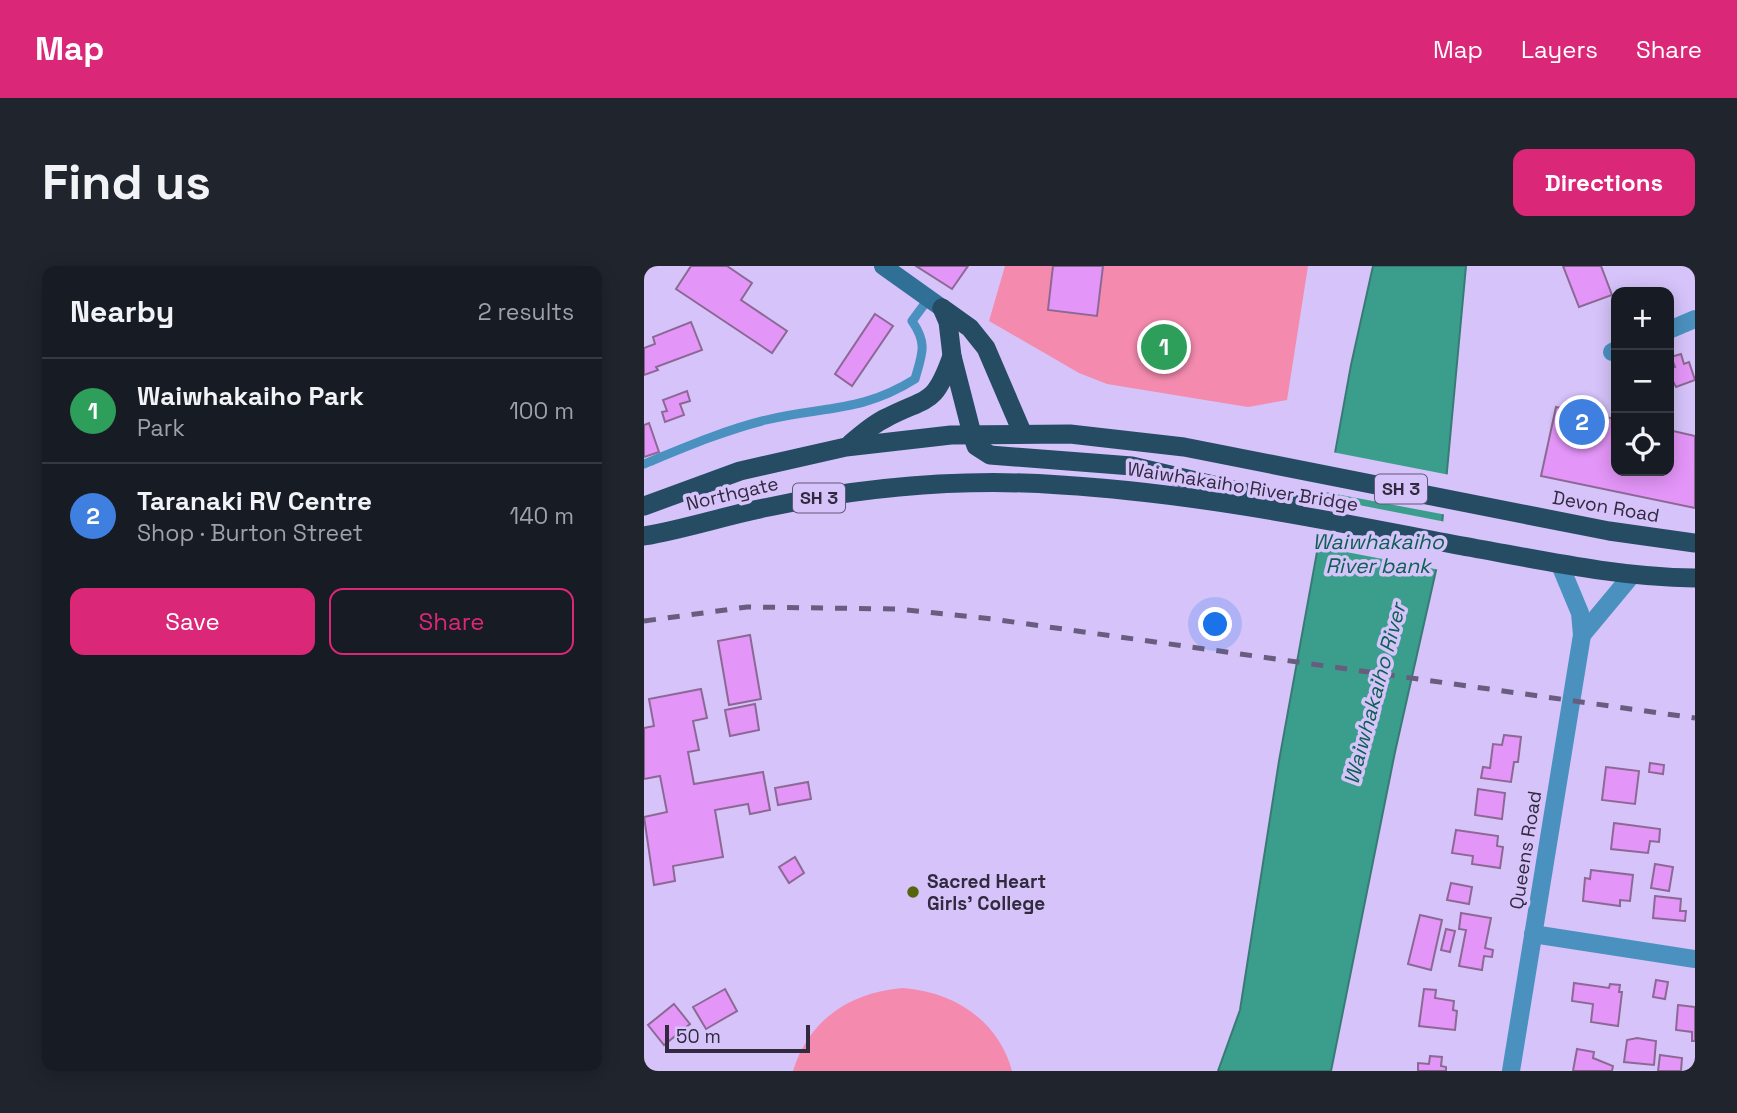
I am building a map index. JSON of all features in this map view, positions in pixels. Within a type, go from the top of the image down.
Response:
[{"type":"highway","points":[[935,303],[950,331],[952,356],[976,446],[1002,457],[1132,466],[1285,509],[1502,554],[1632,575],[1695,578]]},
{"type":"highway","points":[[935,303],[970,328],[986,348],[1022,432]]},
{"type":"highway","points":[[846,447],[886,418],[919,406],[931,397],[943,381],[952,356]]},
{"type":"highway","name":"Waiwhakaiho River Bridge","points":[[972,434],[1022,432],[1125,438],[1293,467],[1510,510]]},
{"type":"highway","name":"Northgate","points":[[644,506],[740,471],[846,447],[904,438],[972,434]]},
{"type":"highway","name":"Waiwhakaiho River Bridge","points":[[998,484],[1117,489],[1285,509]]},
{"type":"highway","name":"Northgate","points":[[644,536],[827,496],[908,487],[998,484]]},
{"type":"highway","name":"Devon Road","points":[[1510,510],[1609,531],[1695,543]]},
{"type":"main road","points":[[883,266],[935,303]]},
{"type":"street","points":[[1674,328],[1695,319]]},
{"type":"street","name":"Queens Road","points":[[1511,1071],[1582,635],[1580,613],[1560,565]]},
{"type":"street","points":[[1582,635],[1632,575]]},
{"type":"street","points":[[1533,934],[1695,958]]},
{"type":"lane","points":[[644,464],[765,420],[867,404],[891,394],[915,379],[923,353],[922,336],[912,321],[935,303]]},
{"type":"shaded area","points":[[1005,266],[1308,266],[1287,400],[1248,407],[1107,384],[1079,373],[989,321]]},
{"type":"shaded area","points":[[903,988],[940,995],[971,1012],[985,1023],[996,1037],[1012,1071],[793,1071],[810,1037],[834,1012],[866,995]]},
{"type":"water","name":"Waiwhakaiho River bank","points":[[1373,266],[1466,266],[1439,557],[1395,752],[1331,1071],[1218,1071],[1240,1010],[1279,761],[1351,365]]},
{"type":"pier","points":[[1332,452],[1450,475],[1447,515],[1325,492]]},
{"type":"pier","points":[[1323,498],[1446,522],[1440,570],[1315,546]]},
{"type":"building","points":[[691,266],[727,266],[752,283],[741,300],[787,331],[772,353],[676,289]]},
{"type":"building","points":[[916,266],[968,266],[952,289]]},
{"type":"building","points":[[1053,266],[1103,266],[1097,316],[1048,310]]},
{"type":"building","points":[[1563,266],[1601,266],[1611,295],[1579,307]]},
{"type":"building","points":[[875,314],[893,326],[852,386],[835,374]]},
{"type":"building","points":[[691,322],[702,350],[656,367],[658,370],[644,375],[644,348],[655,344],[653,337]]},
{"type":"building","points":[[1681,354],[1684,364],[1689,362],[1695,380],[1676,387],[1674,356]]},
{"type":"building","points":[[687,391],[690,401],[680,404],[684,415],[665,422],[662,412],[667,411],[663,400]]},
{"type":"building","points":[[1556,407],[1611,418],[1611,476],[1674,476],[1674,431],[1695,436],[1695,508],[1541,476]]},
{"type":"building","points":[[649,423],[659,452],[644,457],[644,425]]},
{"type":"building","points":[[750,635],[761,699],[729,705],[718,641]]},
{"type":"building","points":[[701,689],[707,718],[693,721],[699,750],[688,752],[694,784],[763,772],[770,810],[750,814],[748,804],[715,810],[723,857],[673,866],[675,881],[654,885],[644,817],[667,812],[660,776],[644,779],[644,728],[654,726],[649,699]]},
{"type":"building","points":[[755,704],[759,730],[730,736],[725,710]]},
{"type":"building","points":[[1504,735],[1521,737],[1518,762],[1514,762],[1511,782],[1481,778],[1483,767],[1490,768],[1493,744],[1502,745]]},
{"type":"building","points":[[1650,763],[1664,765],[1663,774],[1649,772]]},
{"type":"building","points":[[1606,767],[1639,771],[1635,804],[1602,800]]},
{"type":"building","points":[[808,782],[811,799],[778,805],[775,788]]},
{"type":"building","points":[[1478,789],[1505,793],[1502,819],[1475,815]]},
{"type":"building","points":[[1614,823],[1660,829],[1659,842],[1650,841],[1648,853],[1611,849]]},
{"type":"building","points":[[1456,830],[1498,836],[1497,846],[1503,847],[1500,868],[1472,864],[1473,856],[1452,853]]},
{"type":"building","points":[[795,857],[804,873],[789,883],[779,867]]},
{"type":"building","points":[[1655,864],[1673,867],[1669,891],[1651,888]]},
{"type":"building","points":[[1591,870],[1633,875],[1630,901],[1620,900],[1620,906],[1583,901],[1585,878],[1590,879]]},
{"type":"building","points":[[1451,883],[1472,887],[1469,904],[1447,900]]},
{"type":"building","points":[[1655,896],[1681,899],[1680,911],[1686,911],[1685,921],[1653,918]]},
{"type":"building","points":[[1461,913],[1491,918],[1485,948],[1493,950],[1492,957],[1484,956],[1482,970],[1459,966],[1466,930],[1459,929]]},
{"type":"building","points":[[1420,915],[1442,920],[1431,970],[1408,964]]},
{"type":"building","points":[[1446,929],[1455,931],[1450,952],[1441,950]]},
{"type":"building","points":[[1656,980],[1668,982],[1665,999],[1653,997]]},
{"type":"building","points":[[1574,983],[1609,988],[1610,984],[1620,985],[1619,992],[1622,992],[1618,1026],[1591,1022],[1593,1004],[1572,1001]]},
{"type":"building","points":[[725,989],[737,1011],[706,1029],[693,1007]]},
{"type":"building","points":[[1424,989],[1436,990],[1435,998],[1454,1001],[1453,1010],[1457,1011],[1455,1030],[1419,1026]]},
{"type":"building","points":[[674,1004],[690,1024],[664,1045],[648,1025]]},
{"type":"building","points":[[1678,1005],[1695,1007],[1695,1041],[1692,1041],[1692,1032],[1676,1030]]},
{"type":"building","points":[[1637,1038],[1656,1041],[1654,1065],[1624,1062],[1627,1040]]},
{"type":"building","points":[[1577,1049],[1594,1052],[1593,1058],[1613,1066],[1612,1071],[1573,1071]]},
{"type":"building","points":[[1660,1055],[1682,1058],[1681,1071],[1658,1071]]},
{"type":"building","points":[[1430,1056],[1442,1057],[1441,1066],[1446,1067],[1446,1071],[1418,1071],[1418,1063],[1429,1064]]},
{"type":"railway","points":[[644,621],[747,607],[897,609],[992,619],[1695,718]]},
{"type":"place","name":"Waiwhakaiho Park","points":[[1164,347]]},
{"type":"place","name":"Taranaki RV Centre","points":[[1582,422]]},
{"type":"place","name":"Sacred Heart Girls' College","points":[[913,892]]},
{"type":"water label","name":"Waiwhakaiho River","points":[[1375,694]]}]
